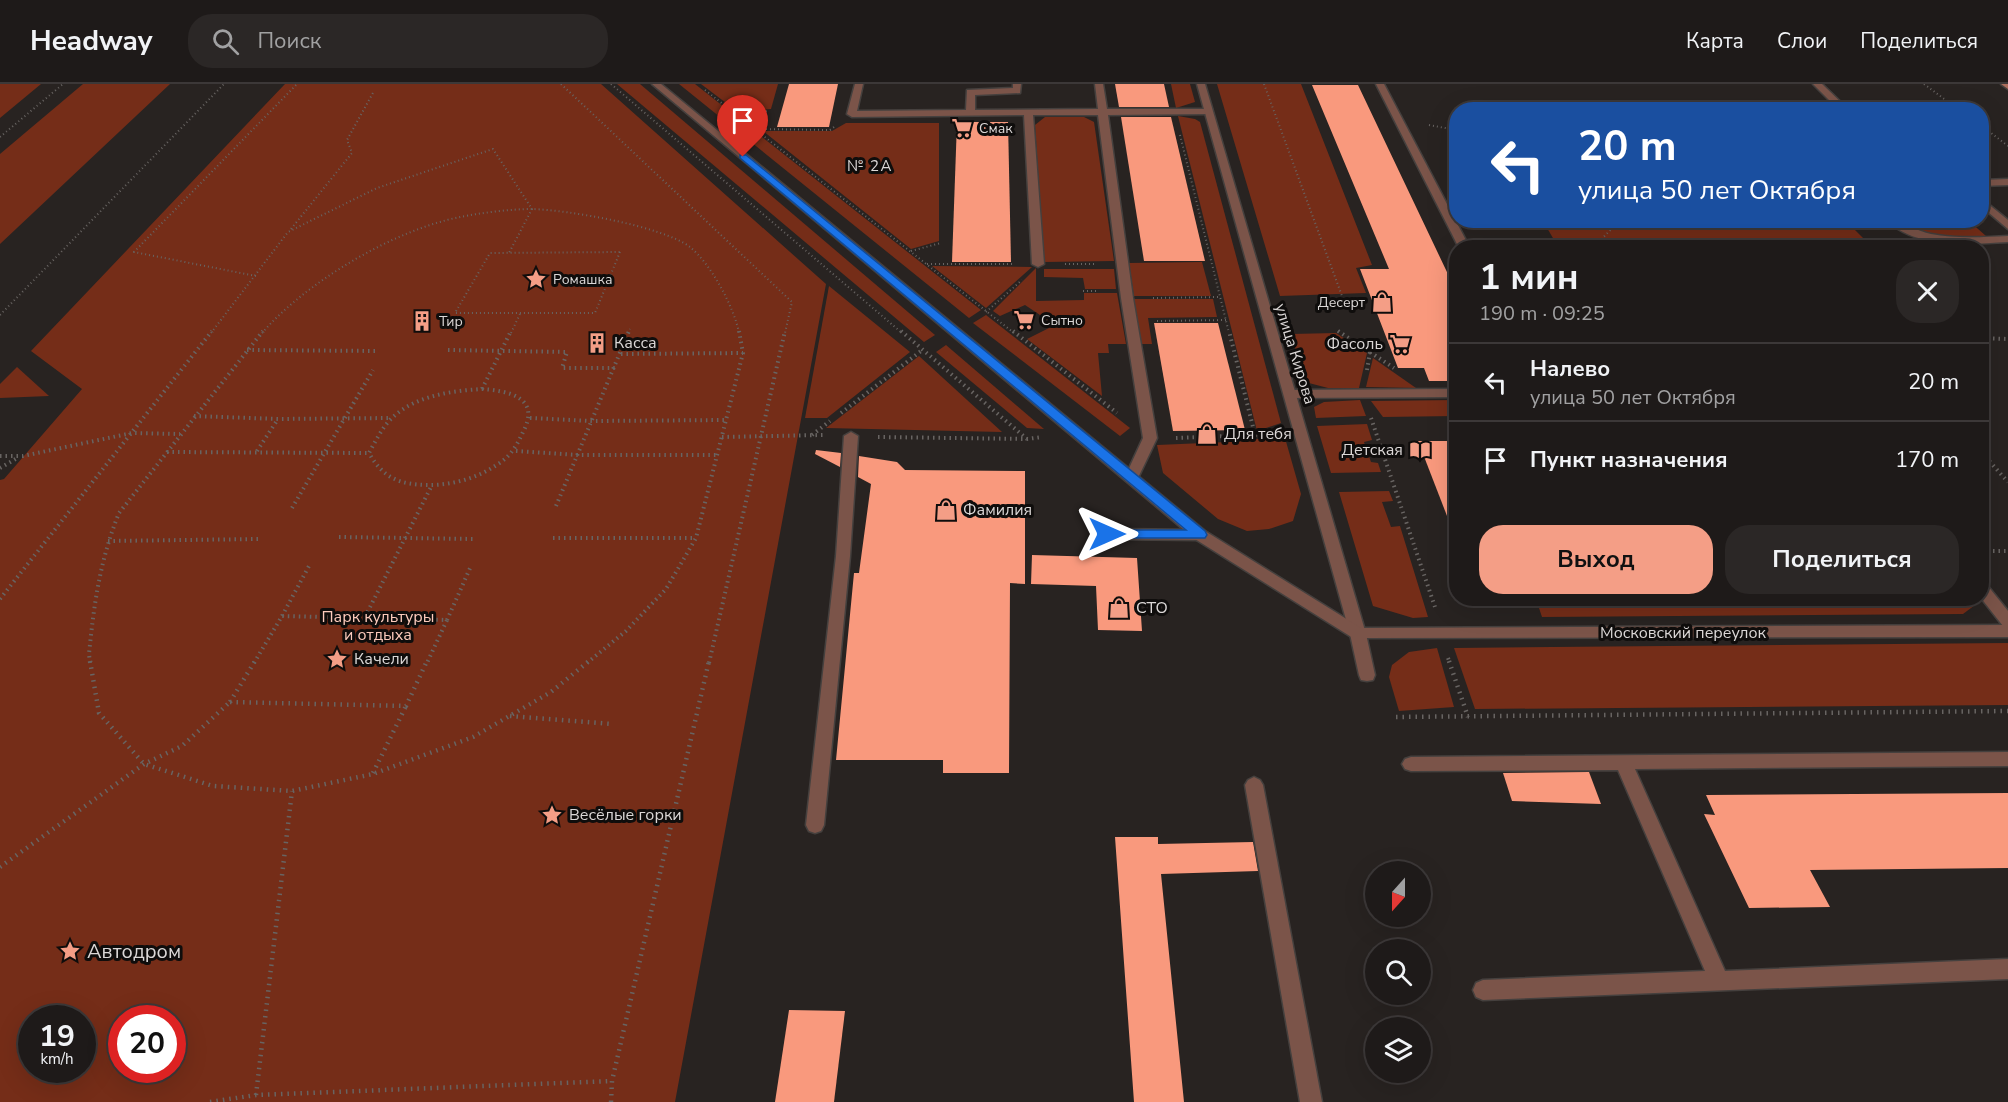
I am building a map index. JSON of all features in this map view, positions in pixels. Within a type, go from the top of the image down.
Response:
[{"type":"street","points":[[656,84],[952,331],[1078,431],[1200,535],[1358,634]]},
{"type":"street","points":[[859,84],[852,114],[1209,111]]},
{"type":"street","points":[[971,112],[970,92],[1017,91],[1017,84]]},
{"type":"street","points":[[1098,84],[1127,298],[1150,438],[1132,477]]},
{"type":"street","name":"улица Кирова","points":[[1201,84],[1299,423],[1368,675]]},
{"type":"street","points":[[1380,84],[1449,216]]},
{"type":"street","points":[[1817,84],[1836,102]]},
{"type":"street","points":[[1028,112],[1038,264]]},
{"type":"street","points":[[1989,183],[2008,182]]},
{"type":"street","points":[[1989,208],[2008,226]]},
{"type":"street","points":[[1901,228],[1941,240]]},
{"type":"street","points":[[1976,240],[2008,239]]},
{"type":"street","points":[[1290,394],[1449,393]]},
{"type":"street","points":[[815,825],[843,556],[851,436]]},
{"type":"street","points":[[1107,534],[1200,535]]},
{"type":"street","points":[[1989,598],[2008,621]]},
{"type":"street","name":"Московский переулок","points":[[1358,634],[2008,631]]},
{"type":"street","points":[[1411,764],[2008,759]]},
{"type":"street","points":[[1623,762],[1719,980]]},
{"type":"street","points":[[1254,785],[1311,1102]]},
{"type":"street","points":[[1483,990],[2008,969]]},
{"type":"path","points":[[0,137],[63,84]]},
{"type":"path","points":[[0,315],[224,84]]},
{"type":"path","points":[[256,276],[134,252],[297,84]]},
{"type":"path","points":[[561,84],[792,302],[612,1081],[611,1102]]},
{"type":"path","points":[[610,84],[1027,439]]},
{"type":"path","points":[[698,84],[758,129],[986,312],[1150,438],[1255,435],[1299,423]]},
{"type":"path","points":[[1264,84],[1342,296]]},
{"type":"path","points":[[1924,84],[1948,102]]},
{"type":"path","points":[[0,599],[352,153],[347,140],[374,91]]},
{"type":"path","points":[[737,114],[770,111]]},
{"type":"path","points":[[1174,112],[1255,435]]},
{"type":"path","points":[[758,129],[830,130],[852,114]]},
{"type":"path","points":[[1989,131],[2008,146]]},
{"type":"path","points":[[288,232],[377,188],[493,149],[532,209]]},
{"type":"path","points":[[509,253],[532,209]]},
{"type":"path","points":[[532,209],[605,219],[667,234],[691,248],[712,273],[736,315],[743,353],[719,455],[696,538],[666,589],[626,631],[551,692],[472,737],[410,762],[373,774],[292,791],[213,786],[144,764],[99,713],[89,654],[95,594],[108,541],[119,513],[247,350],[272,321],[308,291],[346,264],[404,235],[459,217],[532,209]]},
{"type":"path","points":[[1601,240],[1612,228]]},
{"type":"path","points":[[910,251],[941,243]]},
{"type":"path","points":[[620,252],[595,313],[520,314],[455,313],[490,253],[620,252]]},
{"type":"path","points":[[986,312],[1038,264]]},
{"type":"path","points":[[1127,298],[1221,297]]},
{"type":"path","points":[[482,388],[520,314]]},
{"type":"path","points":[[1152,321],[1226,320]]},
{"type":"path","points":[[556,506],[630,329]]},
{"type":"path","points":[[1338,331],[1429,393]]},
{"type":"path","points":[[1989,338],[2008,339]]},
{"type":"path","points":[[247,350],[379,351]]},
{"type":"path","points":[[448,350],[567,352],[562,368],[615,368]]},
{"type":"path","points":[[839,414],[921,351]]},
{"type":"path","points":[[1370,352],[1363,393],[1436,607],[1440,634],[1468,717]]},
{"type":"path","points":[[621,354],[743,353]]},
{"type":"path","points":[[292,508],[373,370]]},
{"type":"path","points":[[482,388],[500,390],[513,395],[527,406],[530,418],[516,451],[495,467],[448,485],[411,485],[390,480],[377,469],[369,453],[391,418],[410,405],[437,396],[482,388]]},
{"type":"path","points":[[194,416],[278,419],[391,418]]},
{"type":"path","points":[[530,418],[592,421],[726,420]]},
{"type":"path","points":[[257,451],[278,419]]},
{"type":"path","points":[[1361,420],[1382,420]]},
{"type":"path","points":[[812,435],[830,421]]},
{"type":"path","points":[[722,437],[812,435],[1027,439],[1078,431]]},
{"type":"path","points":[[0,456],[20,456],[132,433],[181,434]]},
{"type":"path","points":[[516,451],[578,455],[719,455]]},
{"type":"path","points":[[167,452],[369,453]]},
{"type":"path","points":[[0,468],[20,456]]},
{"type":"path","points":[[1989,461],[2008,482]]},
{"type":"path","points":[[365,617],[432,485]]},
{"type":"path","points":[[339,537],[474,538]]},
{"type":"path","points":[[553,538],[696,538]]},
{"type":"path","points":[[108,541],[259,539]]},
{"type":"path","points":[[1989,551],[2008,551]]},
{"type":"path","points":[[0,867],[144,764],[182,746],[230,702],[309,566]]},
{"type":"path","points":[[373,774],[471,566]]},
{"type":"path","points":[[282,616],[447,620]]},
{"type":"path","points":[[230,702],[406,706]]},
{"type":"path","points":[[1396,717],[2008,711]]},
{"type":"path","points":[[509,716],[612,724]]},
{"type":"path","points":[[256,1095],[292,791]]},
{"type":"path","points":[[210,1102],[256,1095],[612,1081]]},
{"type":"green space","points":[[0,84],[41,84],[0,118]]},
{"type":"green space","points":[[83,84],[170,84],[0,244],[0,154]]},
{"type":"green space","name":"Парк культуры и отдыха","points":[[285,84],[601,84],[826,284],[675,1102],[0,1102],[0,480],[4,479],[82,389],[31,351]]},
{"type":"green space","points":[[617,84],[640,84],[935,335],[924,342]]},
{"type":"green space","points":[[679,84],[695,84],[981,310],[969,318]]},
{"type":"green space","points":[[701,84],[778,84],[771,109],[738,112]]},
{"type":"green space","points":[[1171,84],[1190,84],[1195,102],[1176,108]]},
{"type":"green space","points":[[1217,84],[1301,84],[1372,265],[1356,268],[1366,293],[1280,296]]},
{"type":"green space","points":[[1178,116],[1200,122],[1281,423],[1257,431]]},
{"type":"green space","points":[[1045,117],[1084,117],[1094,122],[1114,261],[1044,262],[1035,125]]},
{"type":"green space","points":[[846,123],[939,123],[939,241],[911,249],[763,131],[832,131]]},
{"type":"green space","points":[[1547,228],[1853,228],[1865,240],[1554,240]]},
{"type":"green space","points":[[1909,228],[1977,228],[1986,236],[1952,237],[1917,232]]},
{"type":"green space","points":[[1202,262],[1211,296],[1134,296],[1129,263]]},
{"type":"green space","points":[[932,266],[1032,267],[986,308]]},
{"type":"green space","points":[[1036,268],[1036,301],[1084,300],[1084,293],[1117,293],[1126,344],[1108,344],[1109,353],[1098,353],[1102,396],[1027,339],[1055,325],[1025,305],[1000,316],[993,311]]},
{"type":"green space","points":[[1044,269],[1114,269],[1116,289],[1085,289],[1083,278],[1044,277]]},
{"type":"green space","points":[[829,286],[910,352],[827,418],[805,418]]},
{"type":"green space","points":[[1134,299],[1213,299],[1217,317],[1148,318],[1152,344],[1141,344]]},
{"type":"green space","points":[[986,315],[1130,428],[1120,436],[973,323]]},
{"type":"green space","points":[[1336,333],[1367,353],[1359,388],[1328,388],[1305,382],[1291,334]]},
{"type":"green space","points":[[946,345],[1044,429],[1027,428],[936,352]]},
{"type":"green space","points":[[919,356],[1002,432],[826,428]]},
{"type":"green space","points":[[1373,358],[1416,388],[1366,387]]},
{"type":"green space","points":[[17,367],[49,396],[0,398],[0,384]]},
{"type":"green space","points":[[1360,400],[1366,416],[1316,418],[1314,407],[1324,402]]},
{"type":"green space","points":[[1449,400],[1449,416],[1383,417],[1371,401]]},
{"type":"green space","points":[[1367,424],[1372,440],[1364,442],[1371,462],[1378,463],[1381,472],[1331,473],[1317,426]]},
{"type":"green space","points":[[1283,431],[1301,494],[1293,521],[1269,529],[1247,531],[1218,519],[1163,473],[1157,445],[1251,441]]},
{"type":"green space","points":[[1389,491],[1393,501],[1382,502],[1391,527],[1400,526],[1428,617],[1413,618],[1373,606],[1339,492]]},
{"type":"green space","points":[[1974,606],[1963,614],[1542,617],[1539,608]]},
{"type":"green space","points":[[2008,643],[2008,705],[1475,709],[1454,648]]},
{"type":"green space","points":[[1437,648],[1454,707],[1399,711],[1389,677],[1392,665],[1409,652]]},
{"type":"building","points":[[789,84],[838,84],[829,127],[777,127]]},
{"type":"building","points":[[1115,84],[1164,84],[1169,107],[1119,107]]},
{"type":"building","points":[[1312,85],[1358,85],[1449,276],[1449,381],[1429,381],[1424,368],[1398,368],[1360,269],[1389,269]]},
{"type":"building","points":[[1121,117],[1171,117],[1205,261],[1144,261]]},
{"type":"building","points":[[957,122],[1008,122],[1011,262],[952,262]]},
{"type":"building","points":[[1154,323],[1218,323],[1245,430],[1173,431]]},
{"type":"building","points":[[1418,441],[1449,441],[1449,521]]},
{"type":"building","points":[[816,450],[841,453],[840,467],[815,454]]},
{"type":"building","points":[[859,456],[897,462],[905,470],[1025,471],[1025,584],[1010,583],[1009,773],[943,773],[943,760],[836,760],[854,573],[859,573],[871,484],[858,477]]},
{"type":"building","name":"СТО","points":[[1032,555],[1137,558],[1142,631],[1098,630],[1096,586],[1031,584]]},
{"type":"building","points":[[1589,772],[1601,804],[1512,801],[1503,773]]},
{"type":"building","points":[[2008,793],[2008,868],[1810,870],[1830,907],[1749,908],[1704,814],[1715,815],[1706,795]]},
{"type":"building","points":[[1115,837],[1158,837],[1158,844],[1253,842],[1258,871],[1161,874],[1184,1102],[1134,1102]]},
{"type":"building","points":[[789,1010],[845,1011],[834,1102],[775,1102]]},
{"type":"place","name":"Смак","points":[[962,128]]},
{"type":"place","name":"Ромашка","points":[[536,279]]},
{"type":"place","name":"Десерт","points":[[1382,302]]},
{"type":"place","name":"Сытно","points":[[1024,320]]},
{"type":"place","name":"Тир","points":[[422,321]]},
{"type":"place","name":"Касса","points":[[597,343]]},
{"type":"place","name":"Фасоль","points":[[1400,344]]},
{"type":"place","name":"Для тебя","points":[[1207,434]]},
{"type":"place","name":"Детская","points":[[1420,450]]},
{"type":"place","name":"Фамилия","points":[[946,510]]},
{"type":"place","name":"СТО","points":[[1119,608]]},
{"type":"place","name":"Качели","points":[[337,659]]},
{"type":"place","name":"Весёлые горки","points":[[552,815]]},
{"type":"place","name":"Автодром","points":[[70,951]]},
{"type":"district","name":"№ 2А","points":[[870,166]]},
{"type":"route","points":[[743,157],[952,331],[1078,431],[1200,535],[1107,534]]}]
